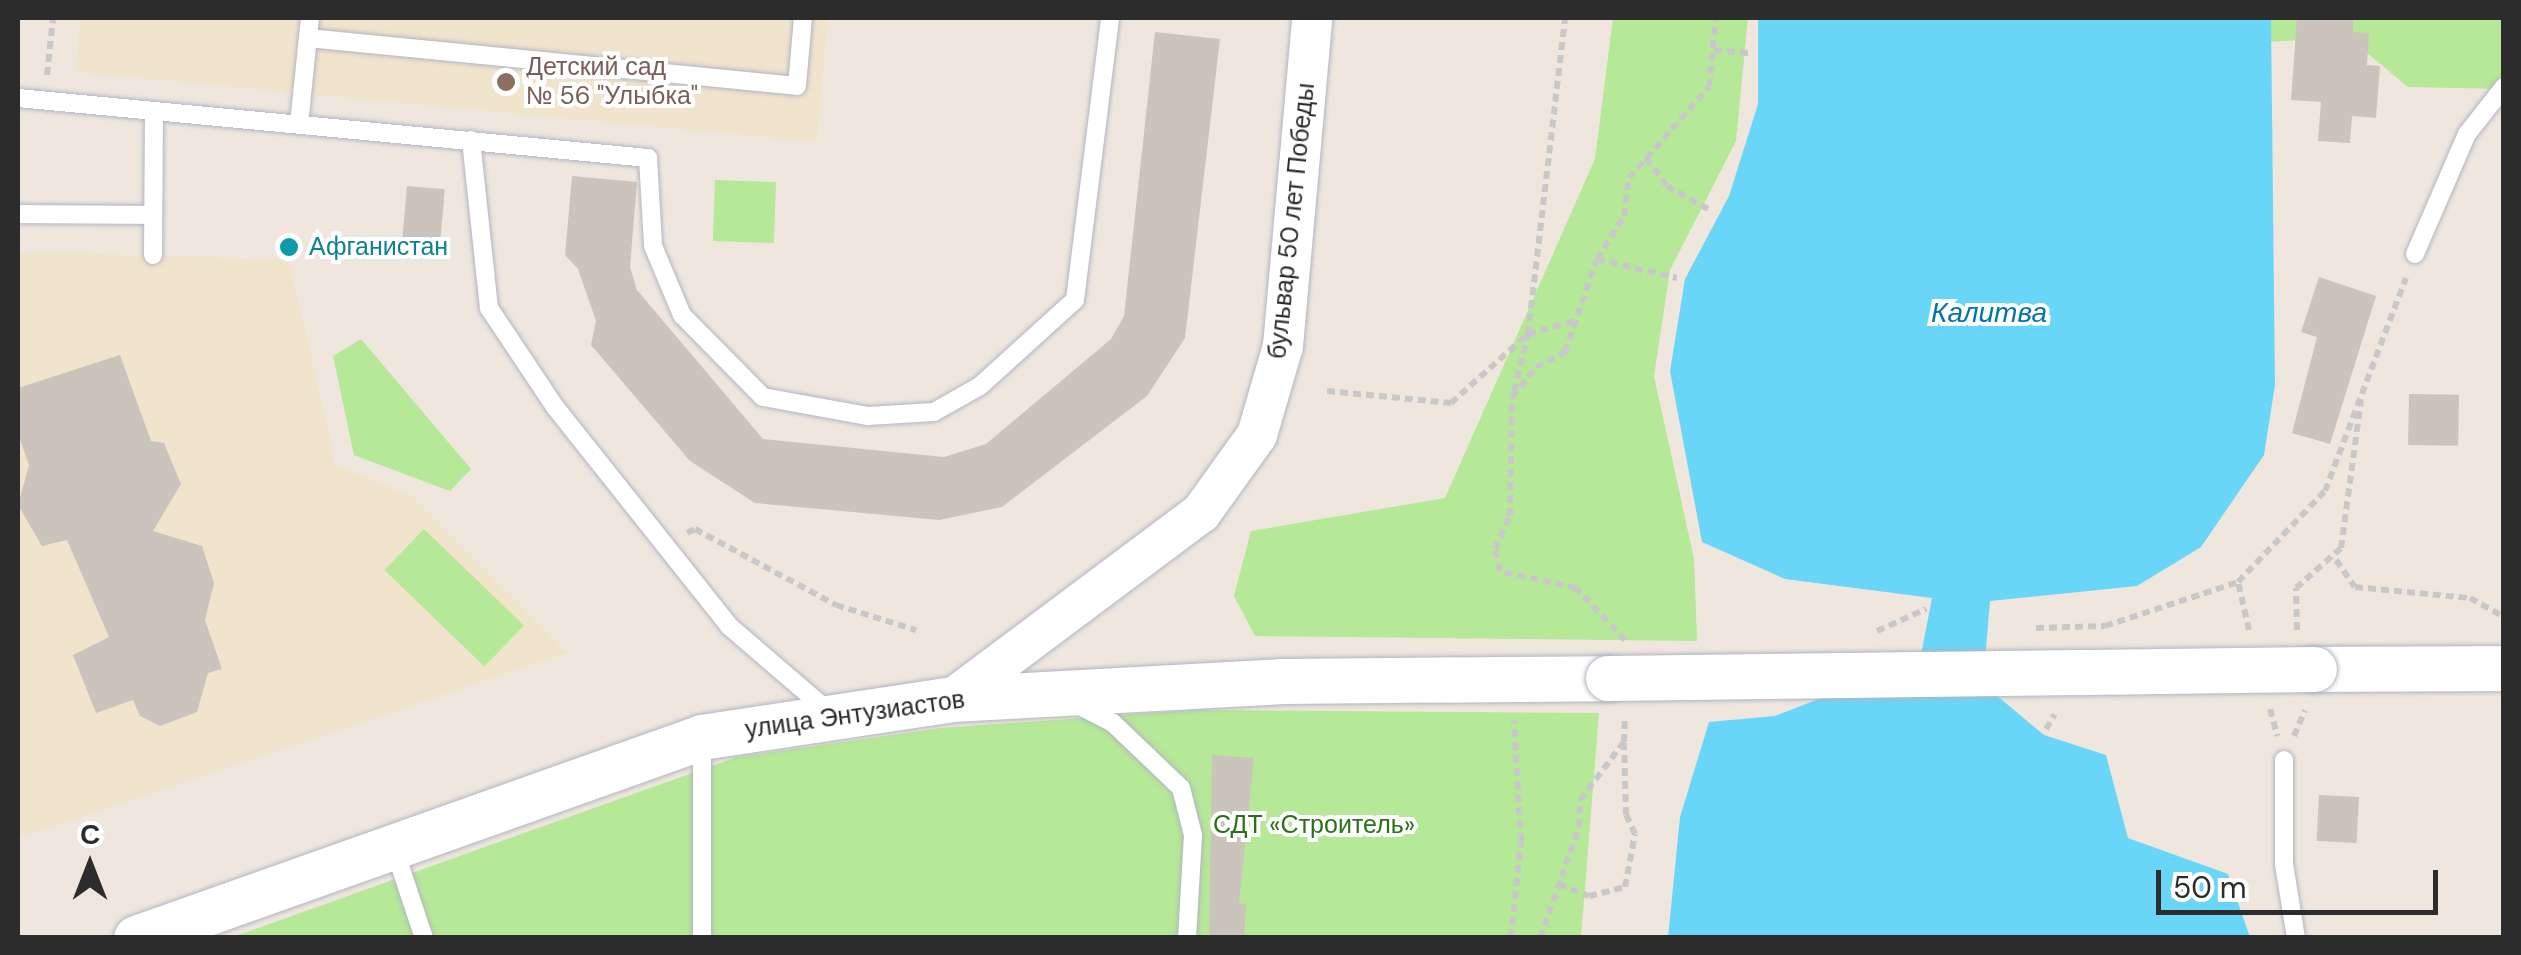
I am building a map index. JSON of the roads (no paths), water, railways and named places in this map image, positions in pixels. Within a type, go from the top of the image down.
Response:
[{"type":"main road","name":"улица Энтузиастов","points":[[136,938],[392,843],[702,737],[952,699],[1280,680],[2504,668]]},
{"type":"street","name":"бульвар 50 лет Победы","points":[[952,699],[1201,512],[1258,435],[1284,346],[1312,18]]},
{"type":"lane","points":[[300,124],[310,18]]},
{"type":"lane","points":[[308,38],[797,86],[803,18]]},
{"type":"lane","points":[[18,98],[648,158],[653,246],[682,315],[762,397],[868,416],[934,412],[980,386],[1076,300],[1110,18]]},
{"type":"lane","points":[[2416,254],[2468,134],[2504,87]]},
{"type":"lane","points":[[153,256],[154,110]]},
{"type":"lane","points":[[472,140],[489,308],[664,545],[730,626],[836,718]]},
{"type":"lane","points":[[18,214],[153,215]]},
{"type":"lane","points":[[1056,694],[1113,723],[1181,788],[1193,835],[1187,938]]},
{"type":"lane","points":[[702,737],[702,938]]},
{"type":"lane","points":[[2284,760],[2284,864],[2296,938]]},
{"type":"lane","points":[[392,843],[424,938]]},
{"type":"water","name":"Калитва","points":[[1758,18],[2271,18],[2275,385],[2264,455],[2201,547],[2137,586],[1990,601],[1983,684],[2044,735],[2106,755],[2128,838],[2228,874],[2250,937],[1668,938],[1680,817],[1709,722],[1775,716],[1920,660],[1932,598],[1785,579],[1702,542],[1670,371],[1685,279],[1729,196],[1758,104]]},
{"type":"place","name":"Детский сад № 56 \"Улыбка\"","points":[[506,82]]},
{"type":"place","name":"Афганистан","points":[[289,247]]},
{"type":"park label","name":"СДТ «Строитель»","points":[[1314,825]]}]
